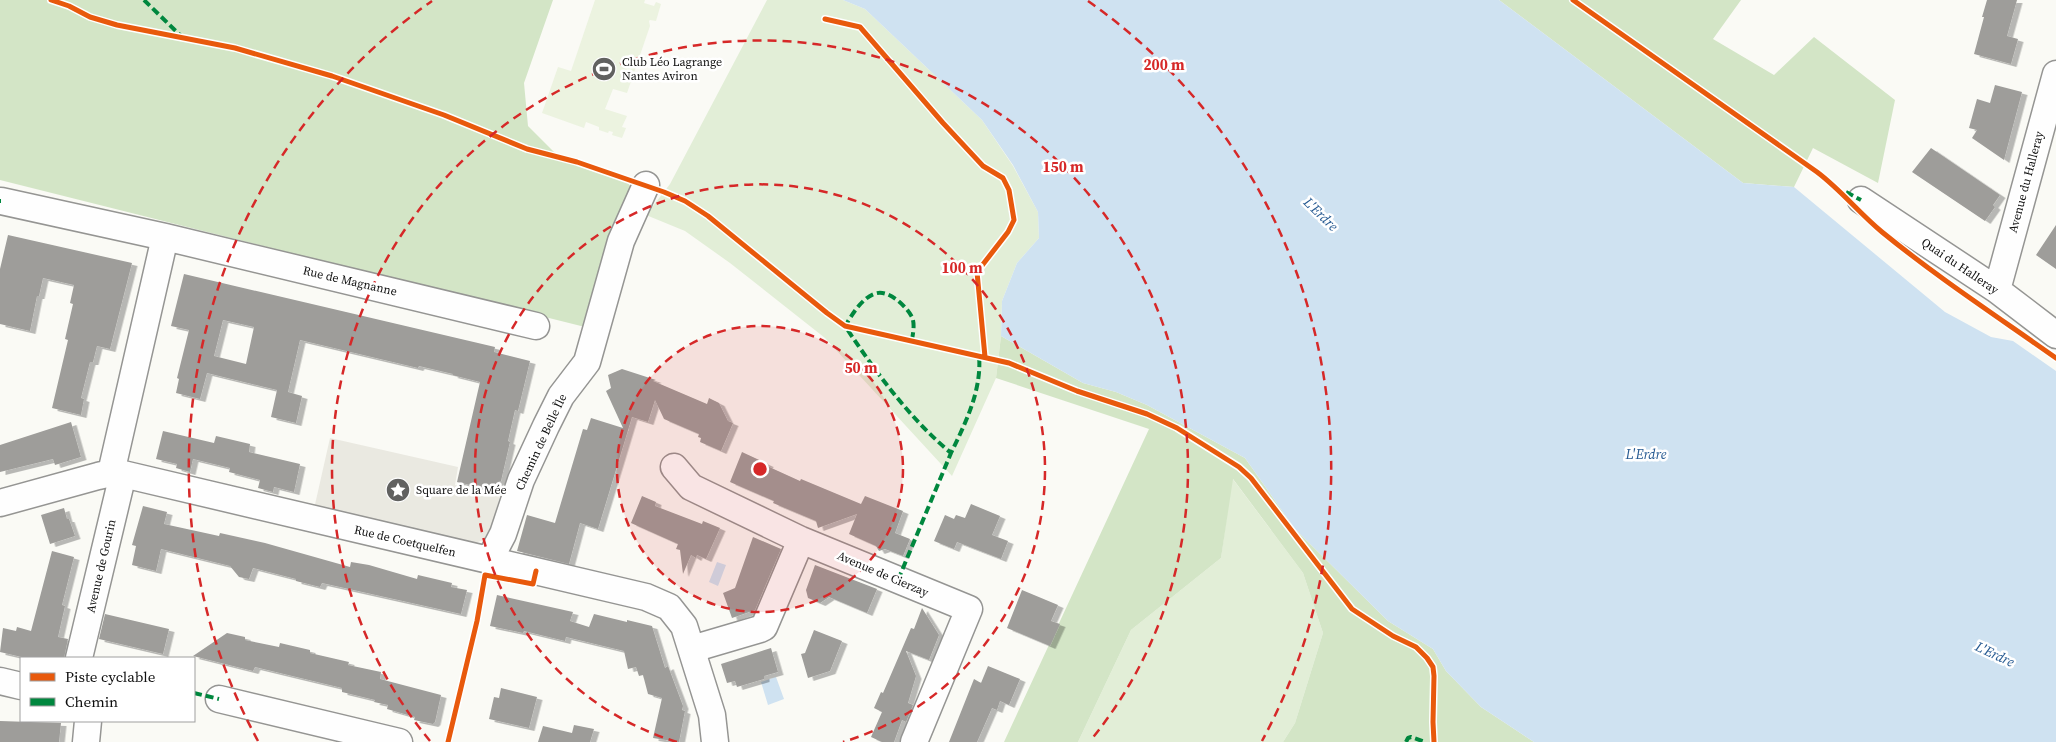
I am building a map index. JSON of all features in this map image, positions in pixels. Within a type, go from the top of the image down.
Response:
[{"type":"street","name":"Avenue du Halleray","points":[[1997,290],[2056,74]]},
{"type":"street","name":"Chemin de Belle Île","points":[[489,561],[502,534],[521,480],[546,426],[561,396],[587,362],[622,241],[646,185]]},
{"type":"street","name":"Quai du Halleray","points":[[1861,200],[1997,290],[2056,335]]},
{"type":"street","name":"Rue de Magnanne","points":[[1,201],[165,237],[536,326]]},
{"type":"street","points":[[117,474],[165,237]]},
{"type":"street","name":"Avenue de Cierzay","points":[[674,467],[691,487],[801,540],[968,609],[914,742]]},
{"type":"street","name":"Rue de Coetquelfen","points":[[0,503],[117,474],[646,596],[669,607],[684,626],[712,715],[715,742]]},
{"type":"street","name":"Avenue de Gourin","points":[[79,657],[117,474]]},
{"type":"street","points":[[692,649],[760,630],[764,627],[801,540]]},
{"type":"street","points":[[0,681],[20,686]]},
{"type":"street","points":[[219,699],[331,734],[399,742]]},
{"type":"street","points":[[86,742],[88,722]]},
{"type":"green space","points":[[0,0],[553,0],[524,83],[528,126],[563,161],[627,182],[635,192],[585,327],[0,180]]},
{"type":"green space","name":"Club Léo Lagrange Nantes Aviron","points":[[595,0],[645,0],[644,3],[654,6],[656,2],[661,4],[656,21],[649,21],[650,26],[627,93],[613,89],[605,109],[627,116],[622,127],[626,128],[622,138],[612,135],[613,132],[609,131],[608,133],[599,130],[599,127],[586,122],[584,128],[542,113],[558,67],[571,71]]},
{"type":"green space","points":[[767,0],[843,0],[865,9],[982,120],[1013,166],[1038,212],[1039,238],[1017,263],[1002,301],[1001,336],[996,378],[952,476],[825,338],[730,263],[685,231],[646,215],[670,184]]},
{"type":"green space","points":[[1499,0],[1741,0],[1713,39],[1774,75],[1814,37],[1895,100],[1878,183],[1813,148],[1794,187],[1743,183]]},
{"type":"green space","points":[[1001,336],[1083,383],[1116,392],[1147,405],[1245,458],[1295,529],[1388,621],[1433,649],[1446,671],[1481,707],[1534,742],[1283,742],[1295,723],[1323,633],[1303,573],[1233,479],[1221,558],[1131,630],[1078,742],[1004,742],[1149,429],[996,378]]},
{"type":"green space","points":[[1232,478],[1303,573],[1323,633],[1295,723],[1283,742],[1078,742],[1131,630],[1221,558]]},
{"type":"shaded area","name":"Square de la Mée","points":[[330,438],[458,467],[455,485],[500,496],[491,529],[483,540],[473,544],[314,509]]},
{"type":"water","name":"L'Erdre","points":[[843,0],[1499,0],[1743,183],[1794,187],[1945,312],[1991,337],[2013,341],[2056,371],[2056,742],[1534,742],[1481,707],[1446,671],[1433,649],[1388,621],[1295,529],[1245,458],[1147,405],[1116,392],[1083,383],[1001,336],[1002,301],[1017,263],[1039,238],[1038,212],[1013,165],[982,120],[865,9]]},
{"type":"water","points":[[717,562],[726,565],[718,586],[709,582]]},
{"type":"water","points":[[776,677],[784,699],[768,705],[761,682]]},
{"type":"building","points":[[1987,0],[2017,0],[2007,36],[2018,39],[2011,64],[1974,54]]},
{"type":"building","points":[[1995,85],[2022,92],[2004,160],[1972,138],[1977,130],[1969,128],[1977,99],[1990,103]]},
{"type":"building","points":[[1931,148],[2000,195],[1993,205],[1995,207],[1985,221],[1912,172]]},
{"type":"building","points":[[2056,225],[2056,269],[2036,255]]},
{"type":"building","points":[[8,235],[132,263],[110,349],[97,346],[93,362],[90,362],[81,398],[84,399],[81,415],[52,408],[68,340],[65,339],[73,304],[70,303],[74,285],[43,278],[39,296],[37,296],[30,331],[0,324],[0,269]]},
{"type":"building","points":[[184,274],[495,347],[494,352],[530,361],[518,411],[515,410],[501,481],[499,481],[496,491],[457,482],[480,382],[419,366],[418,368],[300,340],[288,392],[302,396],[296,423],[271,417],[277,390],[207,373],[200,399],[176,393],[179,379],[177,378],[189,330],[171,326]],"holes":[[[223,320],[254,327],[246,364],[214,356]]]},
{"type":"building","points":[[622,369],[656,380],[653,381],[707,404],[709,398],[719,403],[728,421],[733,423],[721,451],[700,442],[699,434],[664,419],[655,400],[648,422],[632,417],[598,529],[580,523],[569,564],[517,551],[527,515],[555,523],[583,429],[587,430],[591,418],[623,428],[606,391],[611,388],[608,375]]},
{"type":"building","points":[[71,422],[81,457],[55,465],[53,459],[0,472],[0,445]]},
{"type":"building","points":[[163,431],[214,443],[216,436],[250,444],[249,452],[300,464],[294,492],[274,487],[273,492],[258,488],[260,480],[229,472],[230,468],[193,459],[190,472],[176,468],[177,464],[156,459]]},
{"type":"building","points":[[742,452],[800,481],[801,479],[861,504],[865,496],[903,511],[895,533],[910,539],[903,556],[885,549],[879,551],[876,546],[849,534],[857,514],[818,528],[816,521],[730,482]]},
{"type":"building","points":[[642,496],[656,502],[655,506],[702,524],[703,521],[720,528],[706,559],[697,555],[696,558],[691,555],[683,574],[680,550],[676,549],[678,544],[631,523]]},
{"type":"building","points":[[971,504],[1000,516],[992,535],[1008,541],[1001,559],[957,542],[954,549],[934,541],[945,515],[954,519],[956,515],[965,518]]},
{"type":"building","points":[[143,506],[167,512],[164,524],[219,536],[220,533],[265,543],[350,567],[351,562],[369,565],[417,579],[418,575],[452,583],[451,587],[467,590],[461,614],[322,583],[320,587],[253,568],[249,579],[239,577],[230,566],[161,549],[156,571],[132,565],[136,546],[132,545]]},
{"type":"building","points":[[64,508],[75,536],[50,544],[41,515]]},
{"type":"building","points":[[753,537],[781,549],[755,610],[732,618],[723,593],[735,588]]},
{"type":"building","points":[[52,551],[74,557],[62,605],[65,606],[58,637],[68,639],[64,657],[22,657],[0,652],[3,628],[16,631],[17,627],[31,631]]},
{"type":"building","points":[[815,565],[877,589],[867,613],[829,597],[820,603],[808,598],[806,590]]},
{"type":"building","points":[[1022,590],[1058,605],[1051,621],[1060,624],[1050,646],[1007,628]]},
{"type":"building","points":[[497,595],[573,612],[570,621],[589,627],[594,614],[652,626],[665,668],[668,666],[683,706],[682,710],[685,711],[679,742],[653,738],[662,698],[648,694],[643,675],[639,676],[636,667],[628,669],[624,651],[566,637],[565,641],[524,631],[523,633],[490,626]]},
{"type":"building","points":[[922,608],[939,635],[929,660],[906,651],[916,676],[908,703],[913,705],[906,722],[902,720],[894,742],[882,742],[871,737],[882,712],[874,708],[881,692],[883,693],[911,628],[914,629]]},
{"type":"building","points":[[105,614],[169,629],[163,654],[99,639]]},
{"type":"building","points":[[814,630],[842,641],[830,671],[808,678],[801,654],[805,653]]},
{"type":"building","points":[[227,633],[245,637],[245,640],[279,647],[280,643],[310,650],[310,653],[349,662],[348,665],[381,672],[380,679],[441,695],[435,722],[433,724],[414,720],[415,717],[387,709],[388,705],[342,692],[342,688],[255,667],[253,671],[193,656]]},
{"type":"building","points":[[771,648],[778,672],[764,676],[764,679],[737,687],[735,681],[727,683],[721,664]]},
{"type":"building","points":[[988,666],[1020,679],[1009,705],[1000,701],[997,710],[992,708],[977,742],[949,742],[974,679],[981,683]]},
{"type":"building","points":[[501,688],[537,697],[529,728],[489,719],[494,697],[499,698]]},
{"type":"building","points":[[0,721],[61,723],[59,742],[0,742]]},
{"type":"building","points":[[574,725],[594,729],[590,742],[538,742],[543,726],[572,733]]},
{"type":"marked path","points":[[144,0],[182,37]]},
{"type":"marked path","points":[[1846,192],[1861,200]]},
{"type":"marked path","points":[[912,340],[914,326],[912,317],[901,303],[885,294],[879,293],[869,296],[857,308],[845,326],[868,360],[907,409],[951,453],[972,406],[978,381],[979,355]]},
{"type":"marked path","points":[[898,580],[951,453]]},
{"type":"marked path","points":[[195,693],[219,699]]},
{"type":"marked path","points":[[1406,742],[1411,737],[1425,742]]},
{"type":"cycle path","points":[[51,0],[69,6],[90,17],[117,25],[235,48],[332,76],[444,115],[527,149],[577,162],[664,192],[685,201],[708,216],[845,326],[1009,363],[1077,391],[1147,414],[1177,428],[1239,467],[1251,478],[1352,609],[1393,636],[1416,647],[1427,658],[1433,667],[1434,676],[1434,742]]},
{"type":"cycle path","points":[[1573,0],[1817,172],[1903,249],[2056,358]]},
{"type":"cycle path","points":[[825,19],[860,27],[983,166],[1003,178],[1009,190],[1014,220],[1008,232],[977,272],[985,357]]},
{"type":"cycle path","points":[[448,742],[477,621],[485,575],[533,584],[536,571]]},
{"type":"place","name":"Club Léo Lagrange Nantes Aviron","points":[[604,69]]},
{"type":"place","name":"Square de la Mée","points":[[398,490]]}]
